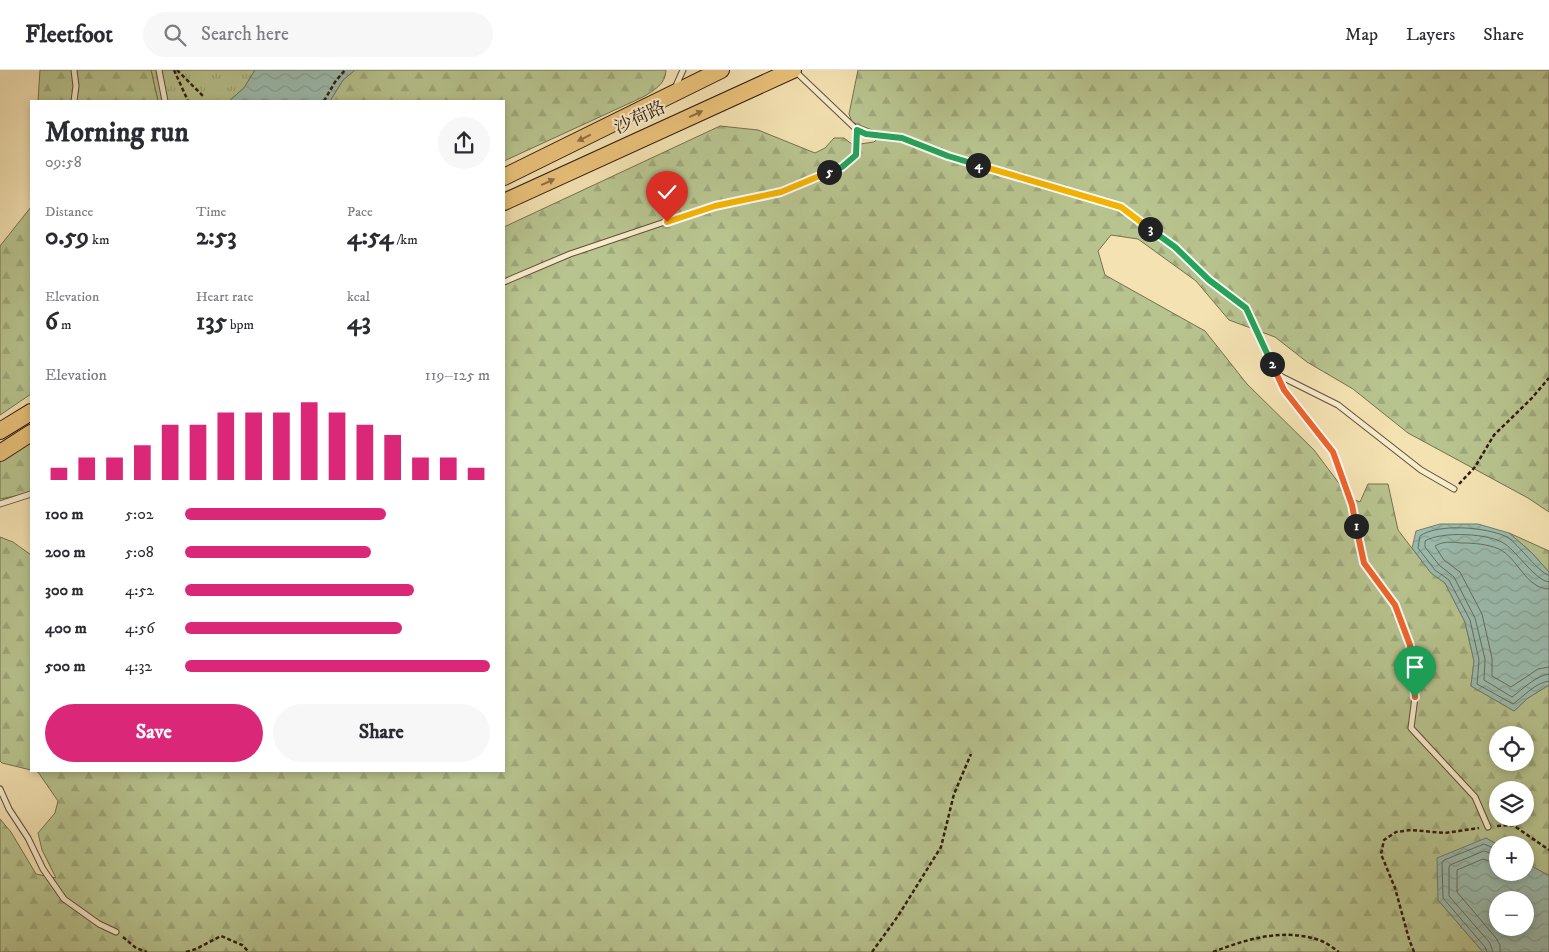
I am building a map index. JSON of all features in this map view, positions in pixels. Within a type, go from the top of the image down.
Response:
[{"type":"main road","name":"沙荷路","points":[[505,177],[721,70]]},
{"type":"main road","name":"沙荷路","points":[[505,202],[793,70]]},
{"type":"main road","points":[[0,431],[30,413]]},
{"type":"main road","points":[[0,453],[30,434]]},
{"type":"lane","points":[[74,70],[76,86],[74,100]]},
{"type":"lane","points":[[159,70],[165,100]]},
{"type":"lane","points":[[674,94],[683,70]]},
{"type":"lane","points":[[793,70],[857,130],[866,134],[902,138],[948,156],[1121,207],[1175,247],[1209,280],[1246,308],[1284,390],[1333,452],[1352,505],[1364,563],[1395,605],[1410,645],[1415,697],[1411,728],[1475,797],[1488,827]]},
{"type":"lane","points":[[505,282],[570,254],[715,206],[781,192],[842,167],[856,155],[857,130]]},
{"type":"lane","points":[[1277,375],[1338,405],[1421,470],[1454,489]]},
{"type":"lane","points":[[0,504],[30,494]]},
{"type":"lane","points":[[0,789],[9,809],[28,838],[43,869],[64,899],[99,924],[116,932]]},
{"type":"path","points":[[175,70],[203,96]]},
{"type":"path","points":[[175,70],[188,100]]},
{"type":"path","points":[[325,100],[335,82],[346,70]]},
{"type":"path","points":[[1454,489],[1475,467],[1494,435],[1531,399],[1549,378]]},
{"type":"path","points":[[872,952],[898,916],[941,847],[954,794],[971,754]]},
{"type":"path","points":[[1414,952],[1396,888],[1381,854],[1384,840],[1396,832],[1411,830],[1445,833],[1513,825],[1549,850]]},
{"type":"path","points":[[116,932],[136,948],[147,952]]},
{"type":"path","points":[[1213,952],[1244,940],[1282,934],[1320,940],[1339,952]]},
{"type":"path","points":[[186,952],[221,936],[242,945],[249,952]]},
{"type":"green space","points":[[40,70],[151,70],[158,100],[38,100]]},
{"type":"green space","points":[[151,70],[255,70],[244,88],[230,100],[158,100]]},
{"type":"green space","points":[[355,70],[666,70],[661,83],[655,90],[643,97],[505,161],[505,100],[331,100],[343,80]]},
{"type":"green space","points":[[858,70],[1549,70],[1549,512],[1528,498],[1408,433],[1353,389],[1307,362],[1275,337],[1229,320],[1196,281],[1138,239],[1111,235],[1098,251],[1105,275],[1205,331],[1247,384],[1314,450],[1350,498],[1360,502],[1368,484],[1388,484],[1398,530],[1431,573],[1445,583],[1465,622],[1474,661],[1471,686],[1514,711],[1528,698],[1549,685],[1549,876],[1534,867],[1534,836],[1489,836],[1489,840],[1486,838],[1438,900],[1483,952],[0,952],[0,819],[11,832],[36,874],[56,878],[42,850],[38,833],[55,813],[58,801],[38,772],[505,772],[505,227],[720,126],[758,130],[815,153],[825,148],[834,138],[844,138],[853,145],[874,142],[878,138],[877,132],[852,122],[849,114]]},
{"type":"green space","points":[[30,208],[30,395],[0,415],[0,246]]},
{"type":"green space","points":[[30,441],[30,493],[0,499],[0,460]]},
{"type":"green space","points":[[1509,533],[1549,551],[1549,572],[1531,552]]},
{"type":"green space","points":[[0,537],[13,542],[30,554],[30,770],[0,761]]},
{"type":"water","points":[[255,70],[355,70],[343,80],[331,100],[230,100],[244,88]]},
{"type":"water","points":[[1440,524],[1478,524],[1509,533],[1531,552],[1549,572],[1549,685],[1528,698],[1514,711],[1471,686],[1474,661],[1465,622],[1445,583],[1431,573],[1412,548],[1416,531]]},
{"type":"water","points":[[1486,838],[1489,840],[1489,881],[1534,881],[1534,867],[1549,876],[1549,952],[1483,952],[1438,900],[1437,858]]},
{"type":"route","points":[[667,222],[715,206],[781,192],[842,167],[856,155],[857,130],[866,134],[902,138],[948,156],[1121,207],[1175,247],[1209,280],[1246,308],[1284,390],[1333,452],[1352,505],[1364,563],[1395,605],[1410,645],[1415,697]]}]
